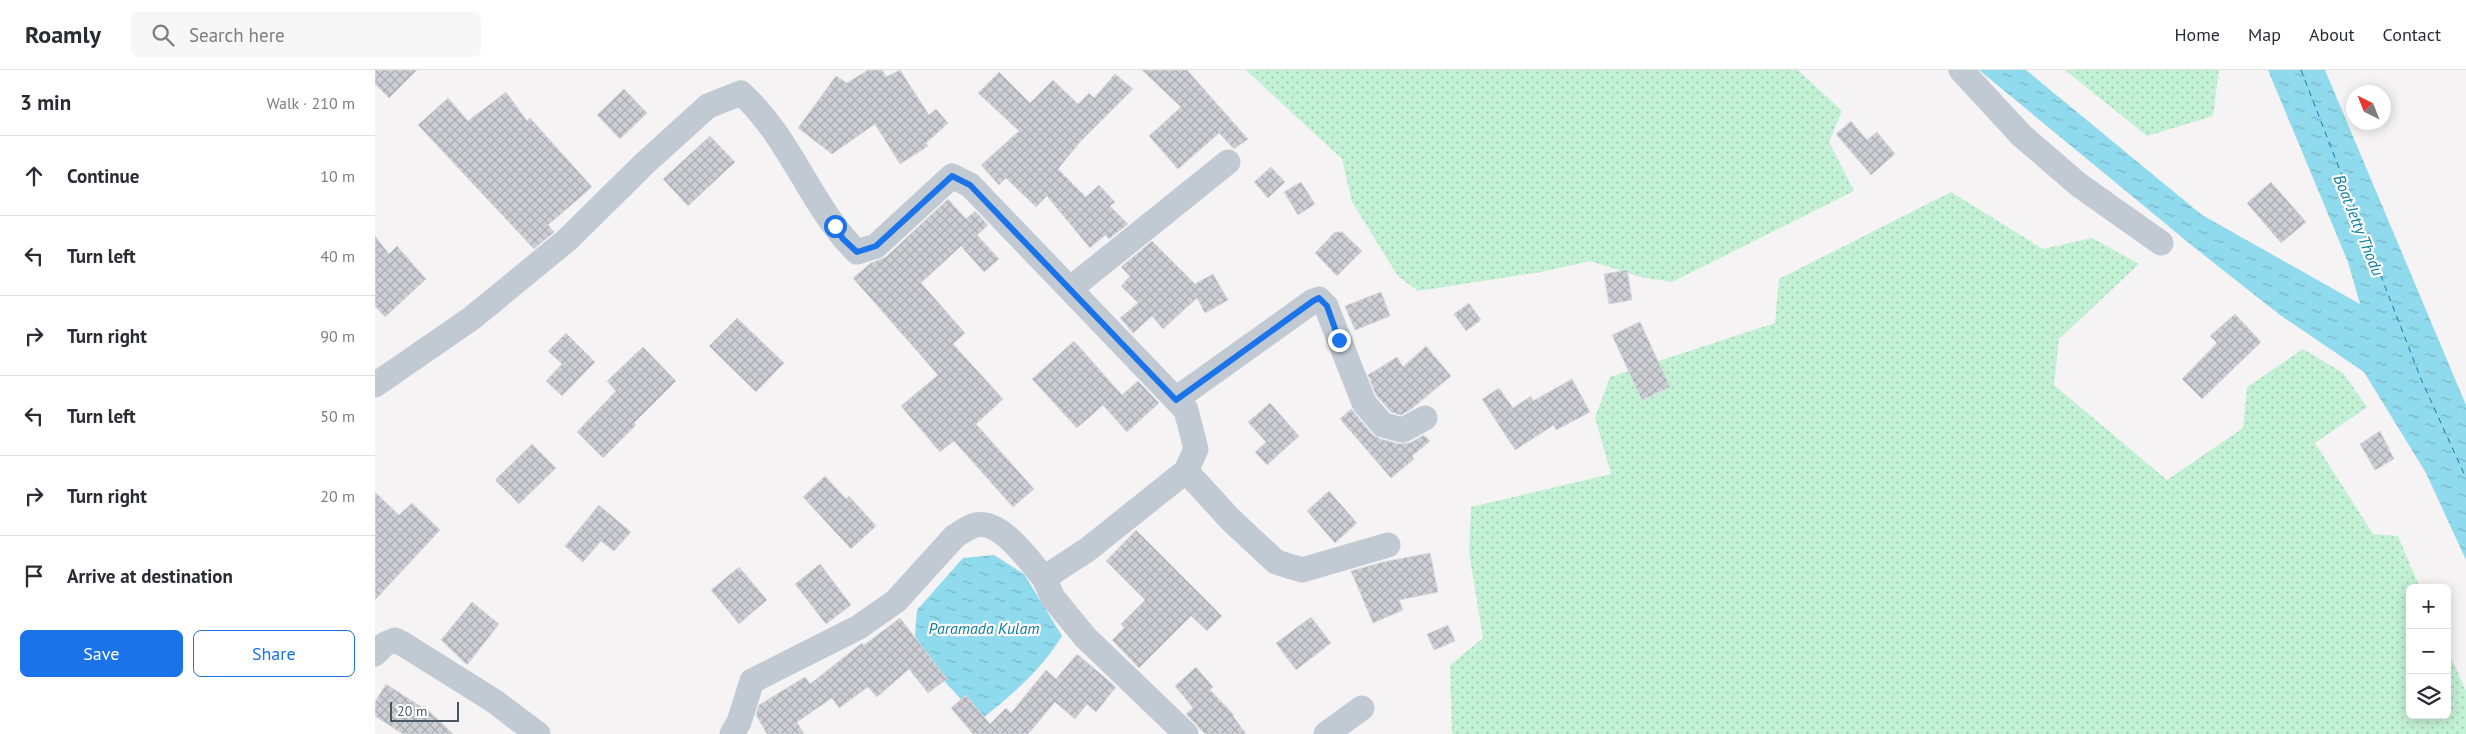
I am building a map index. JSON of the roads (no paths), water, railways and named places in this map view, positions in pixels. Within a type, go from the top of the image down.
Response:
[{"type":"street","points":[[1961,70],[2022,136],[2072,179],[2161,243]]},
{"type":"street","points":[[375,385],[472,318],[567,240],[645,163],[708,106],[741,93],[758,108],[783,142],[843,239],[857,252],[876,246],[952,176],[970,185],[1186,410],[1196,449],[1186,471],[1087,550],[1045,578]]},
{"type":"street","points":[[1071,289],[1228,162]]},
{"type":"street","points":[[1176,400],[1319,298],[1327,306],[1364,403],[1383,425],[1403,430],[1425,418]]},
{"type":"street","points":[[1186,471],[1230,519],[1276,562],[1302,570],[1388,545]]},
{"type":"street","points":[[732,734],[739,722],[752,681],[859,627],[896,601],[955,536],[967,528],[977,525],[988,526],[1001,531],[1045,578],[1053,598],[1085,637],[1186,734]]},
{"type":"street","points":[[375,654],[385,644],[395,640],[495,701],[538,734]]},
{"type":"street","points":[[1326,734],[1362,708]]},
{"type":"water","name":"Boat Jetty Thodu","points":[[1979,70],[2026,70],[2202,215],[2360,304],[2348,262],[2268,70],[2325,70],[2346,120],[2346,130],[2350,130],[2466,405],[2466,560],[2426,473],[2364,372],[2280,315],[2195,248]]},
{"type":"water","name":"Paramada Kulam","points":[[994,555],[1024,574],[1062,636],[1035,671],[980,720],[946,683],[915,636],[917,610],[963,558]]}]
